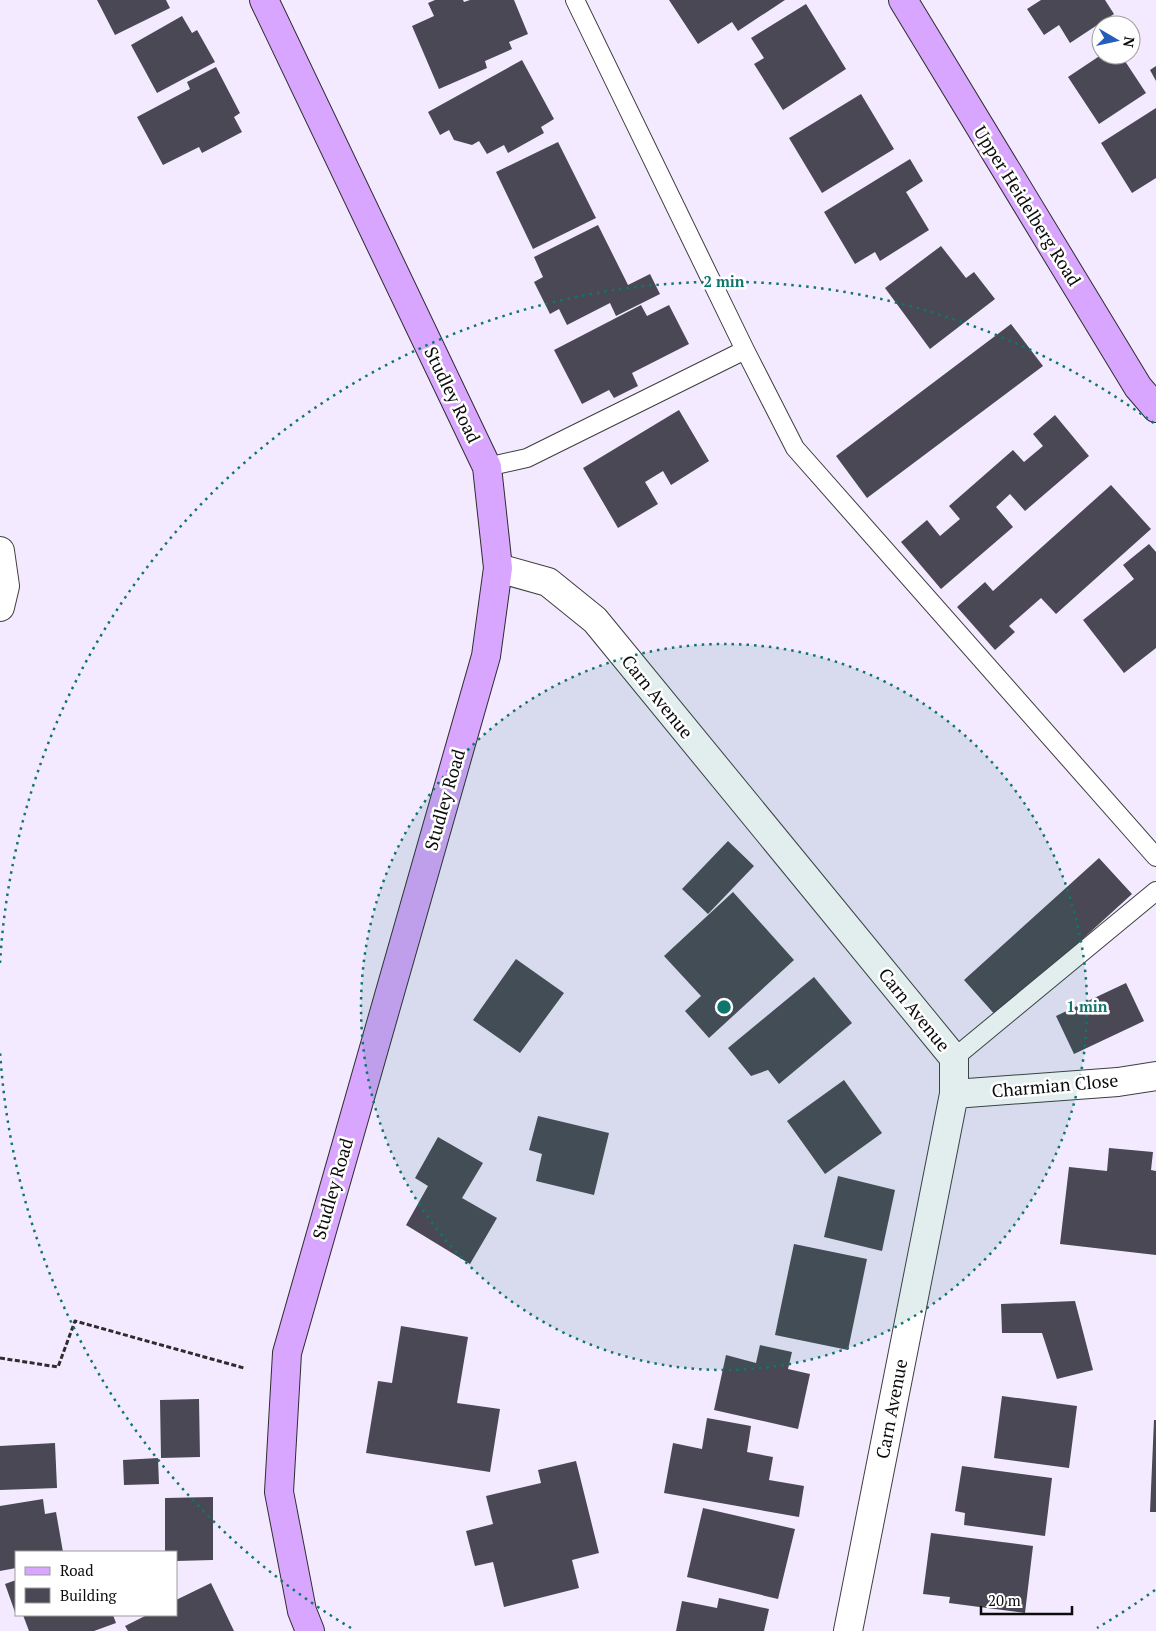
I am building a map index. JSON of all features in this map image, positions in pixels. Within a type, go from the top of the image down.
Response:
[{"type":"street","name":"Studley Road","points":[[264,0],[487,467],[498,568],[486,656],[286,1352],[279,1492],[302,1611],[310,1631]]},
{"type":"street","name":"Upper Heidelberg Road","points":[[902,0],[1138,387],[1156,408]]},
{"type":"street","points":[[0,551],[2,591]]},
{"type":"street","name":"Carn Avenue","points":[[498,568],[548,582],[595,620],[954,1058],[954,1094],[848,1631]]},
{"type":"street","name":"Charmian Close","points":[[954,1094],[1118,1082],[1156,1076]]},
{"type":"lane","points":[[575,0],[745,350],[795,448],[1156,857]]},
{"type":"lane","points":[[487,467],[527,458],[745,350]]},
{"type":"lane","points":[[954,1058],[1156,891]]},
{"type":"path","points":[[0,1358],[58,1366],[74,1321],[244,1368]]},
{"type":"building","points":[[97,0],[166,0],[170,8],[115,35]]},
{"type":"building","points":[[435,0],[463,0],[464,2],[470,0],[514,0],[528,34],[509,42],[512,49],[485,61],[487,68],[439,89],[412,26],[434,16],[428,3]]},
{"type":"building","points":[[669,0],[785,0],[738,31],[732,22],[698,44]]},
{"type":"building","points":[[1041,0],[1105,0],[1114,14],[1091,15],[1091,29],[1070,43],[1059,25],[1044,35],[1027,9]]},
{"type":"building","points":[[806,4],[846,69],[783,110],[754,64],[764,58],[751,38]]},
{"type":"building","points":[[182,16],[192,33],[197,30],[215,62],[157,93],[131,45]]},
{"type":"building","points":[[522,60],[554,119],[541,127],[544,133],[508,153],[504,145],[487,154],[479,141],[472,145],[454,140],[449,130],[440,135],[428,112]]},
{"type":"building","points":[[1091,62],[1091,65],[1128,65],[1146,93],[1099,124],[1068,77]]},
{"type":"building","points":[[1156,66],[1156,81],[1150,70]]},
{"type":"building","points":[[216,67],[240,113],[234,117],[242,132],[202,153],[199,147],[163,165],[137,117],[190,89],[187,82]]},
{"type":"building","points":[[861,94],[894,149],[822,193],[789,138]]},
{"type":"building","points":[[1156,108],[1156,178],[1132,193],[1101,143]]},
{"type":"building","points":[[558,142],[596,218],[533,249],[496,172]]},
{"type":"building","points":[[910,159],[923,181],[906,192],[929,230],[880,261],[875,252],[855,264],[824,212]]},
{"type":"building","points":[[598,225],[628,285],[650,274],[660,294],[616,316],[610,303],[567,325],[559,309],[550,314],[534,282],[543,277],[534,257]]},
{"type":"building","points":[[941,246],[966,278],[974,272],[995,299],[930,349],[885,288]]},
{"type":"building","points":[[641,305],[647,316],[669,305],[689,344],[632,373],[638,386],[614,398],[609,390],[582,404],[554,350]]},
{"type":"building","points":[[1011,324],[1043,366],[867,498],[836,456]]},
{"type":"building","points":[[679,410],[709,461],[671,485],[663,471],[645,482],[658,504],[618,528],[583,468]]},
{"type":"building","points":[[1055,415],[1089,456],[1025,511],[1010,494],[996,507],[1013,527],[941,589],[901,542],[927,520],[940,536],[960,519],[949,506],[1013,450],[1024,462],[1043,446],[1033,434]]},
{"type":"building","points":[[1111,485],[1151,529],[1056,614],[1041,598],[1009,626],[1015,632],[995,650],[957,607],[985,582],[993,591]]},
{"type":"building","points":[[1149,544],[1156,552],[1156,648],[1124,673],[1083,620],[1134,579],[1123,565]]},
{"type":"building","points":[[728,841],[754,866],[708,914],[682,889]]},
{"type":"building","points":[[1099,858],[1132,894],[997,1017],[964,980]]},
{"type":"building","points":[[733,892],[794,960],[709,1038],[685,1011],[701,996],[664,956]]},
{"type":"building","points":[[516,959],[564,993],[520,1053],[473,1020]]},
{"type":"building","points":[[814,977],[852,1023],[779,1084],[768,1070],[751,1076],[728,1048]]},
{"type":"building","points":[[1126,983],[1144,1021],[1074,1054],[1056,1016]]},
{"type":"building","points":[[844,1080],[882,1133],[825,1174],[787,1121]]},
{"type":"building","points":[[538,1116],[609,1133],[594,1195],[536,1181],[542,1154],[529,1150]]},
{"type":"building","points":[[438,1137],[483,1163],[462,1198],[497,1218],[470,1264],[406,1225],[428,1186],[415,1178]]},
{"type":"building","points":[[1109,1148],[1153,1152],[1151,1170],[1156,1171],[1156,1255],[1060,1244],[1069,1167],[1107,1171]]},
{"type":"building","points":[[838,1176],[895,1190],[882,1251],[824,1237]]},
{"type":"building","points":[[794,1244],[867,1259],[848,1350],[775,1335]]},
{"type":"building","points":[[1075,1301],[1093,1370],[1057,1379],[1042,1333],[1002,1333],[1001,1304]]},
{"type":"building","points":[[401,1326],[468,1337],[457,1403],[500,1409],[490,1472],[366,1453],[378,1381],[392,1383]]},
{"type":"building","points":[[760,1345],[792,1352],[788,1369],[810,1374],[798,1429],[714,1410],[726,1355],[756,1363]]},
{"type":"building","points":[[1002,1396],[1077,1406],[1069,1468],[994,1458]]},
{"type":"building","points":[[199,1399],[200,1457],[161,1458],[160,1400]]},
{"type":"building","points":[[707,1418],[751,1426],[747,1452],[773,1457],[769,1480],[804,1486],[799,1517],[664,1493],[673,1443],[702,1449]]},
{"type":"building","points":[[1154,1420],[1156,1420],[1156,1512],[1150,1512]]},
{"type":"building","points":[[55,1443],[57,1488],[0,1490],[0,1446]]},
{"type":"building","points":[[158,1458],[159,1484],[124,1485],[123,1460]]},
{"type":"building","points":[[576,1461],[599,1553],[572,1560],[579,1588],[504,1607],[493,1562],[475,1566],[466,1531],[493,1524],[486,1496],[541,1483],[538,1470]]},
{"type":"building","points":[[962,1466],[1052,1478],[1045,1536],[964,1525],[965,1513],[955,1511]]},
{"type":"building","points":[[213,1497],[213,1560],[178,1561],[178,1551],[165,1551],[165,1498]]},
{"type":"building","points":[[43,1499],[45,1514],[56,1512],[63,1551],[15,1551],[15,1568],[0,1571],[0,1506]]},
{"type":"building","points":[[703,1508],[795,1529],[778,1599],[687,1577]]},
{"type":"building","points":[[931,1533],[1033,1546],[1025,1613],[949,1603],[950,1597],[923,1594]]},
{"type":"building","points":[[15,1580],[15,1612],[5,1584]]},
{"type":"building","points":[[211,1583],[234,1631],[128,1631],[125,1626],[145,1616],[178,1616],[178,1599]]},
{"type":"building","points":[[719,1598],[769,1609],[764,1631],[676,1631],[682,1601],[717,1608]]},
{"type":"building","points":[[23,1616],[113,1616],[116,1623],[94,1631],[29,1631]]}]
